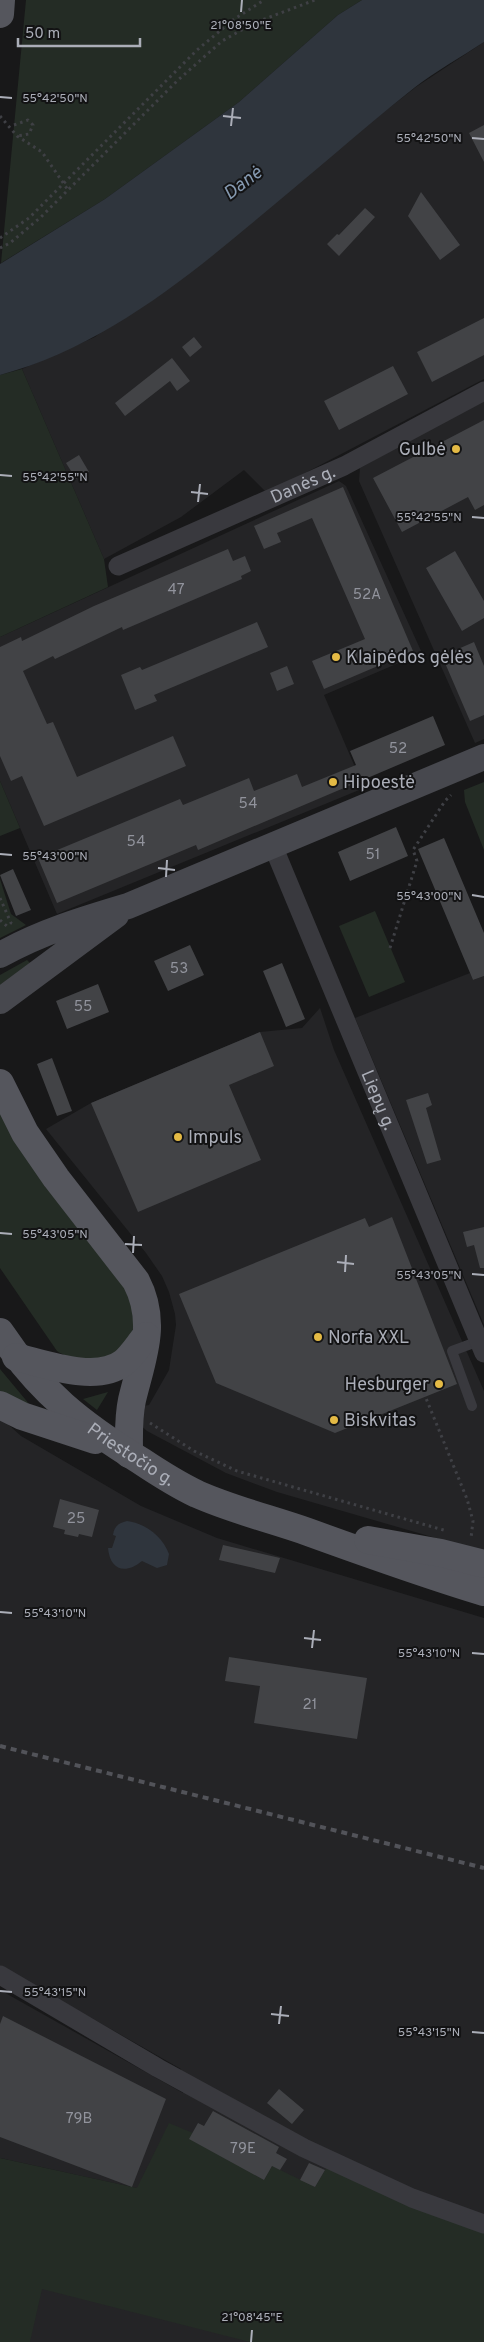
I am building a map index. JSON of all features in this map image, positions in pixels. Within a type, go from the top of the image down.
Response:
[{"type":"main road","points":[[0,14],[1,0]]},
{"type":"main road","points":[[0,955],[78,920],[128,906],[484,757]]},
{"type":"main road","points":[[0,1002],[128,906]]},
{"type":"main road","points":[[0,1083],[25,1133],[56,1178],[136,1281],[144,1297],[148,1314],[148,1335],[124,1451],[22,1416],[0,1405]]},
{"type":"main road","name":"Priestočio g.","points":[[0,1332],[16,1357],[52,1397],[124,1451],[196,1493],[234,1509],[295,1528],[434,1577],[484,1592]]},
{"type":"main road","points":[[16,1357],[69,1370],[93,1372],[124,1362],[148,1335]]},
{"type":"main road","name":"Priestočio g.","points":[[295,1528],[441,1553],[481,1552]]},
{"type":"street","name":"Danės g.","points":[[118,566],[344,466],[484,391]]},
{"type":"street","name":"Liepų g.","points":[[273,846],[481,1347]]},
{"type":"street","points":[[0,1975],[158,2068],[304,2148],[412,2198],[484,2224]]},
{"type":"lane","points":[[472,1406],[452,1351],[481,1347]]},
{"type":"path","points":[[0,238],[29,218],[197,50],[233,20],[264,0]]},
{"type":"path","points":[[0,248],[10,243],[41,218],[177,81],[222,41],[261,20],[315,0]]},
{"type":"path","points":[[0,116],[17,136],[42,152],[68,190]]},
{"type":"path","points":[[14,125],[28,120],[33,125],[30,134],[17,136]]},
{"type":"path","points":[[390,948],[417,861],[414,850],[445,801],[452,795]]},
{"type":"path","points":[[0,898],[12,923],[39,936]]},
{"type":"path","points":[[419,1381],[467,1499],[473,1521],[471,1538]]},
{"type":"path","points":[[151,1415],[150,1424],[194,1450],[238,1471],[453,1532]]},
{"type":"path","points":[[462,1535],[471,1538],[481,1552]]},
{"type":"shaded area","points":[[26,0],[362,0],[338,15],[239,102],[105,199],[1,263]]},
{"type":"shaded area","points":[[484,42],[484,379],[267,493],[244,470],[181,517],[104,559],[22,369],[95,337],[416,87]]},
{"type":"shaded area","points":[[22,369],[104,559],[108,587],[0,637],[0,375]]},
{"type":"shaded area","points":[[484,399],[484,739],[475,743],[359,481],[360,468]]},
{"type":"shaded area","points":[[339,481],[346,486],[422,653],[324,695],[364,788],[57,914],[0,781],[0,637]]},
{"type":"shaded area","points":[[0,781],[20,828],[0,836]]},
{"type":"shaded area","points":[[484,782],[484,850],[465,802],[464,790]]},
{"type":"shaded area","points":[[0,879],[11,914],[26,925],[0,938]]},
{"type":"shaded area","points":[[375,911],[405,982],[369,997],[339,926]]},
{"type":"shaded area","points":[[27,960],[30,963],[0,985],[0,975]]},
{"type":"shaded area","points":[[470,973],[473,980],[484,976],[484,1325],[355,1018]]},
{"type":"shaded area","points":[[320,1008],[334,1050],[484,1391],[484,1552],[277,1492],[226,1473],[147,1431],[139,1424],[144,1406],[149,1405],[169,1370],[176,1325],[169,1292],[162,1276],[146,1253],[46,1129],[91,1103],[260,1032],[302,1028]]},
{"type":"shaded area","points":[[0,1111],[128,1292],[133,1307],[134,1320],[132,1333],[127,1343],[119,1352],[108,1357],[95,1359],[70,1357],[57,1351],[0,1268]]},
{"type":"shaded area","points":[[0,1369],[35,1411],[0,1396]]},
{"type":"shaded area","points":[[108,1392],[97,1410],[83,1399]]},
{"type":"shaded area","points":[[0,1417],[21,1436],[141,1506],[217,1538],[484,1618],[484,2342],[0,2342],[0,2193],[136,2188],[0,2158],[0,1990],[183,2093],[181,2069],[0,1966]]},
{"type":"shaded area","points":[[169,2123],[193,2133],[190,2139],[264,2180],[272,2166],[315,2187],[328,2165],[484,2231],[484,2342],[250,2342],[42,2289],[30,2342],[0,2342],[0,2158],[137,2188]]},
{"type":"water","name":"Danė","points":[[362,0],[484,0],[484,42],[414,88],[223,248],[164,293],[102,332],[69,349],[35,364],[0,375],[0,264],[105,199],[239,102],[338,15]]},
{"type":"water","points":[[127,1521],[147,1528],[158,1537],[169,1554],[167,1565],[157,1568],[142,1561],[130,1568],[124,1569],[115,1565],[109,1555],[108,1548],[112,1548],[116,1536],[113,1535],[115,1528]]},
{"type":"building","points":[[484,125],[484,162],[469,133]]},
{"type":"building","points":[[421,192],[460,245],[440,260],[408,216]]},
{"type":"building","points":[[365,208],[375,217],[339,256],[327,244],[337,234],[339,235]]},
{"type":"building","points":[[484,318],[484,355],[432,382],[417,352]]},
{"type":"building","points":[[194,337],[202,347],[190,357],[182,347]]},
{"type":"building","points":[[172,358],[190,381],[177,391],[170,381],[125,416],[115,403]]},
{"type":"building","points":[[393,366],[408,394],[339,430],[324,401]]},
{"type":"building","name":"Gulbė","points":[[484,420],[484,505],[475,510],[468,497],[402,532],[373,478]]},
{"type":"building","points":[[79,455],[89,472],[76,479],[66,463]]},
{"type":"building","points":[[343,487],[413,651],[324,689],[312,661],[365,639],[312,518],[277,533],[281,542],[264,549],[254,526]]},
{"type":"building","points":[[228,549],[233,561],[245,556],[251,571],[241,576],[242,579],[123,630],[122,627],[55,659],[53,656],[23,671],[47,724],[53,722],[77,777],[173,736],[186,766],[44,826],[22,776],[11,781],[0,756],[0,647],[21,637],[22,641],[94,606]]},
{"type":"building","points":[[455,551],[484,601],[484,618],[462,631],[426,568]]},
{"type":"building","points":[[257,622],[268,647],[154,695],[157,701],[135,710],[121,675],[140,667],[142,670]]},
{"type":"building","points":[[474,642],[484,666],[484,715],[470,721],[442,656]]},
{"type":"building","points":[[287,666],[294,684],[277,691],[270,673]]},
{"type":"building","points":[[433,716],[445,745],[198,850],[196,845],[57,903],[38,858],[180,799],[183,805],[249,778],[254,791],[297,774],[302,787],[356,765],[350,751]]},
{"type":"building","points":[[396,827],[408,856],[350,881],[338,852]]},
{"type":"building","points":[[444,838],[484,933],[484,976],[473,980],[418,849]]},
{"type":"building","points":[[13,869],[31,910],[16,916],[0,875]]},
{"type":"building","points":[[190,945],[204,975],[168,991],[154,961]]},
{"type":"building","points":[[282,963],[305,1019],[286,1027],[263,971]]},
{"type":"building","points":[[98,984],[109,1012],[67,1029],[56,1001]]},
{"type":"building","name":"Impuls","points":[[260,1032],[274,1066],[229,1085],[261,1160],[138,1212],[91,1103]]},
{"type":"building","points":[[52,1058],[72,1111],[57,1116],[37,1064]]},
{"type":"building","points":[[428,1093],[432,1105],[426,1108],[441,1160],[427,1164],[406,1100]]},
{"type":"building","name":"Norfa XXL","points":[[392,1217],[457,1384],[335,1433],[216,1383],[179,1294],[365,1218],[369,1227]]},
{"type":"building","points":[[484,1227],[484,1268],[480,1268],[474,1245],[467,1247],[463,1232]]},
{"type":"building","points":[[60,1499],[99,1510],[92,1537],[79,1534],[78,1537],[64,1534],[65,1530],[53,1527]]},
{"type":"building","points":[[223,1545],[280,1558],[275,1573],[219,1560]]},
{"type":"building","points":[[229,1657],[367,1678],[357,1739],[254,1723],[260,1686],[225,1681]]},
{"type":"building","points":[[3,2016],[166,2099],[132,2187],[0,2137],[0,2024]]},
{"type":"building","points":[[279,2089],[304,2110],[292,2124],[267,2103]]},
{"type":"building","points":[[213,2111],[279,2147],[276,2153],[287,2159],[280,2170],[272,2166],[264,2180],[189,2139],[198,2123],[204,2126]]},
{"type":"building","points":[[309,2163],[325,2170],[315,2187],[300,2180]]},
{"type":"railway","points":[[0,1746],[484,1868]]},
{"type":"place","name":"Gulbė","points":[[456,449]]},
{"type":"place","name":"Klaipėdos gėlės","points":[[336,657]]},
{"type":"place","name":"Hipoestė","points":[[333,782]]},
{"type":"place","name":"Impuls","points":[[178,1137]]},
{"type":"place","name":"Norfa XXL","points":[[318,1337]]},
{"type":"place","name":"Hesburger","points":[[439,1384]]},
{"type":"place","name":"Biskvitas","points":[[334,1420]]}]
